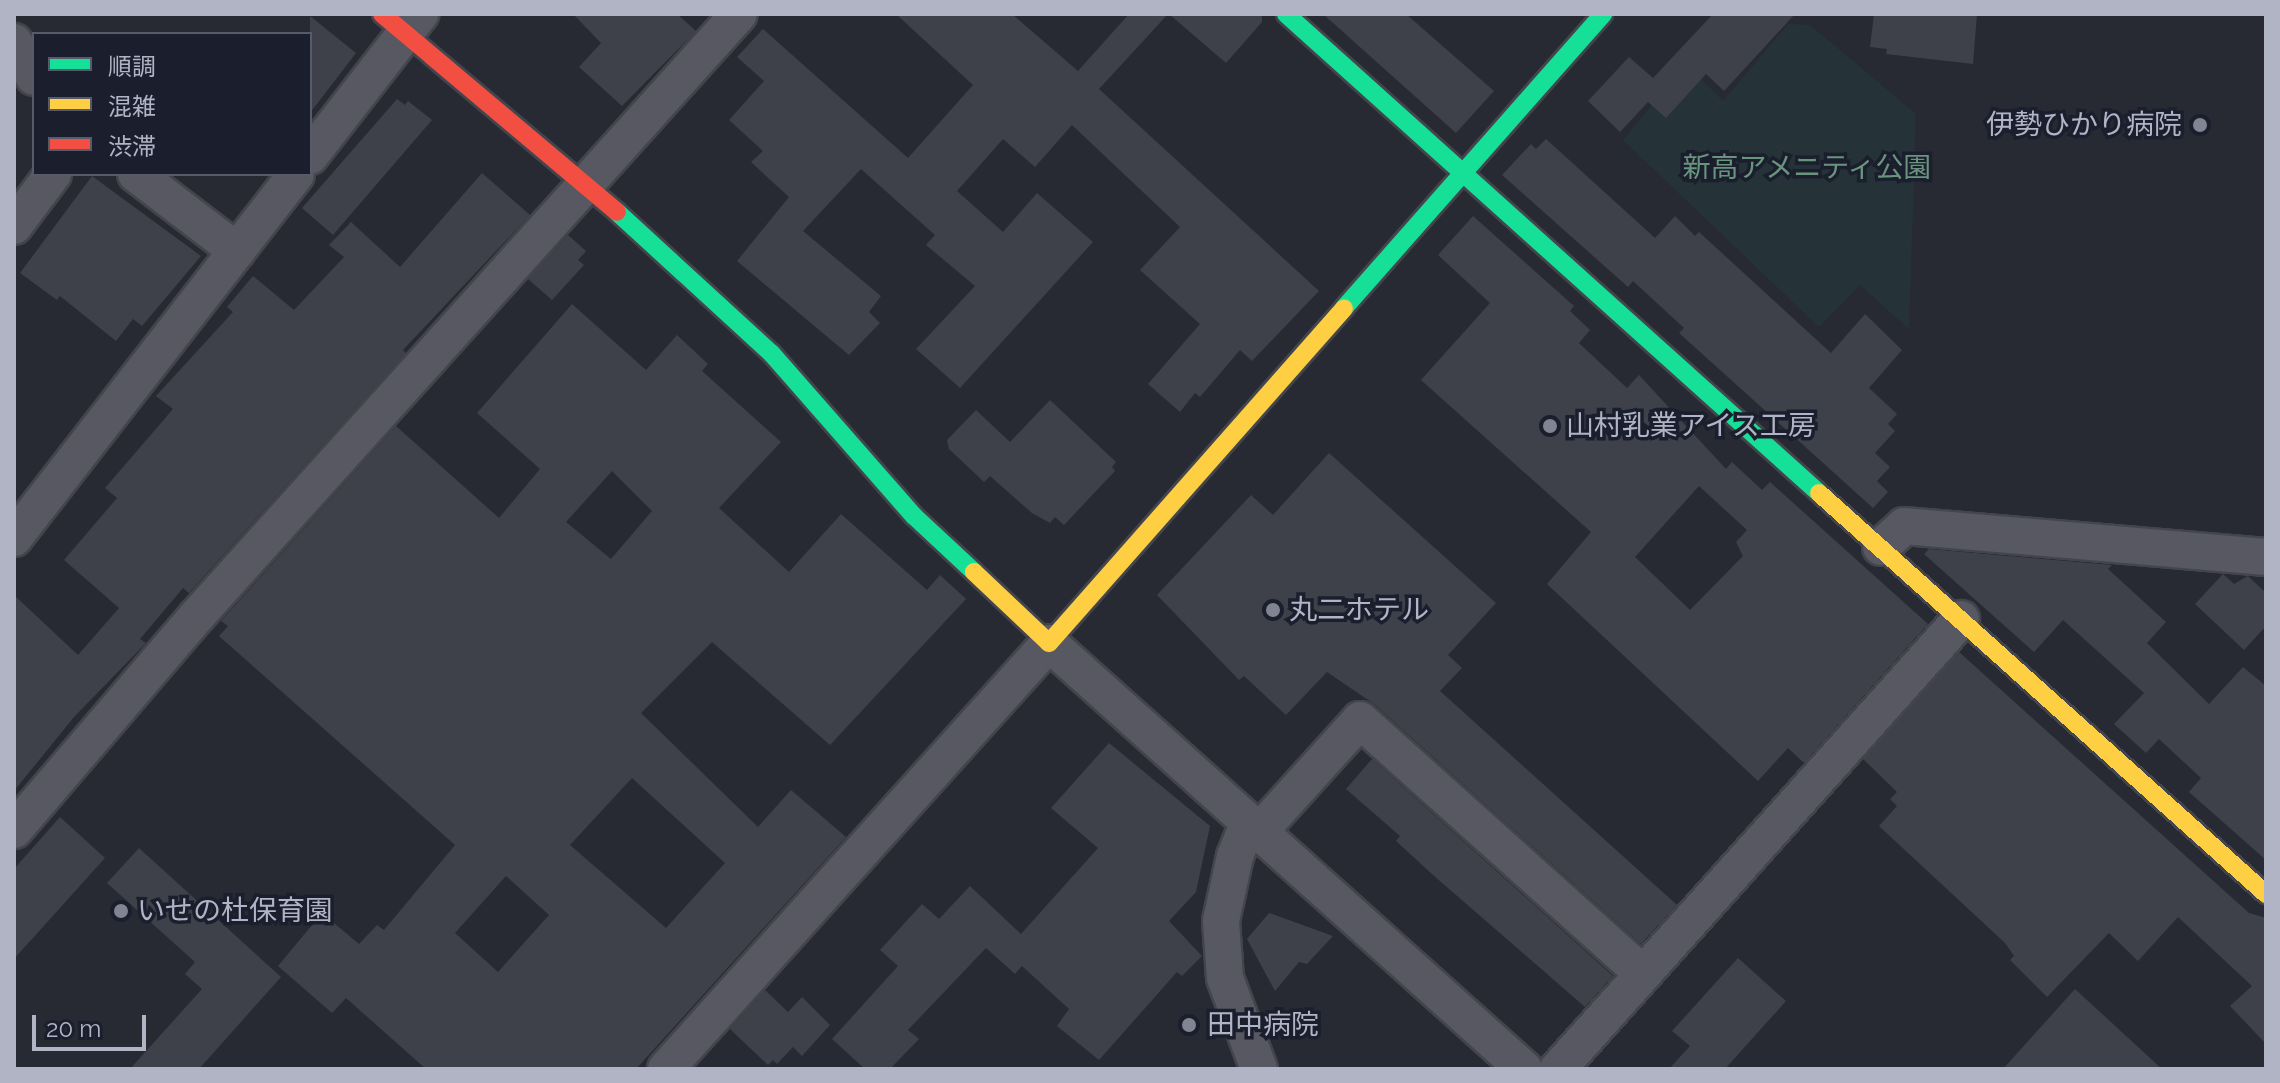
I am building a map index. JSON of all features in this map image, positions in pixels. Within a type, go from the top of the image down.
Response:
[{"type":"street","points":[[14,830],[584,181],[739,14]]},
{"type":"street","points":[[1286,14],[1461,175],[2266,894]]},
{"type":"street","points":[[666,1069],[1049,643],[1603,14]]},
{"type":"street","points":[[312,153],[402,21],[584,181],[772,354],[914,516],[1049,643],[1524,1069]]},
{"type":"street","points":[[14,42],[32,74]]},
{"type":"street","points":[[14,226],[52,176]]},
{"type":"street","points":[[139,176],[237,251]]},
{"type":"street","points":[[14,538],[294,176]]},
{"type":"street","points":[[1881,547],[1904,526],[2266,557]]},
{"type":"street","points":[[1558,1069],[1961,619]]},
{"type":"street","points":[[1259,1069],[1225,978],[1221,921],[1235,856],[1253,828],[1360,720],[1642,973]]},
{"type":"green space","name":"新高アメニティ公園","points":[[1788,24],[1810,25],[1916,114],[1909,329],[1860,285],[1819,327],[1623,140],[1686,64],[1723,101]]},
{"type":"building","points":[[573,14],[677,14],[696,31],[622,106],[579,67],[601,43]]},
{"type":"building","points":[[896,14],[1012,14],[1078,71],[1129,14],[1168,14],[1099,89],[1319,291],[1252,361],[1240,350],[1200,397],[1195,393],[1180,412],[1148,384],[1200,324],[1140,270],[1180,227],[1072,125],[1035,167],[1003,139],[957,191],[1003,232],[1037,193],[1093,242],[960,388],[916,349],[975,286],[926,245],[935,235],[861,169],[803,231],[881,296],[869,312],[880,323],[849,355],[737,261],[789,197],[751,162],[763,151],[729,120],[764,81],[737,57],[763,29],[908,158],[973,85]]},
{"type":"building","points":[[1169,14],[1262,14],[1262,22],[1226,63]]},
{"type":"building","points":[[1323,14],[1406,14],[1494,91],[1456,133]]},
{"type":"building","points":[[1713,14],[1795,14],[1724,91],[1706,74],[1666,118],[1648,102],[1620,132],[1588,101],[1629,57],[1653,78]]},
{"type":"building","points":[[1874,14],[1977,14],[1973,64],[1886,54],[1887,49],[1870,47]]},
{"type":"building","points":[[310,16],[356,53],[312,110],[312,32]]},
{"type":"building","points":[[397,99],[405,105],[408,101],[432,120],[333,235],[302,208]]},
{"type":"building","points":[[1546,139],[1655,238],[1675,216],[1695,236],[1699,232],[1831,353],[1865,314],[1902,350],[1869,388],[1897,414],[1888,424],[1895,431],[1875,453],[1890,467],[1877,481],[1888,492],[1873,508],[1679,333],[1684,328],[1633,281],[1628,287],[1502,175],[1531,144],[1536,149]]},
{"type":"building","points":[[482,173],[530,215],[403,350],[406,353],[189,593],[183,588],[140,639],[146,643],[74,717],[14,791],[14,595],[78,655],[119,608],[64,560],[117,498],[105,488],[173,409],[156,396],[233,312],[227,307],[253,276],[294,310],[344,257],[329,245],[351,222],[400,267]]},
{"type":"building","points":[[92,176],[201,256],[142,326],[133,319],[116,341],[60,296],[57,300],[20,273]]},
{"type":"building","points":[[1473,216],[1574,306],[1570,311],[1590,330],[1579,343],[1627,388],[1639,375],[1726,469],[1732,462],[1762,490],[1770,482],[1928,624],[1804,763],[1788,748],[1758,781],[1547,584],[1591,532],[1421,380],[1490,303],[1438,255]],"holes":[[[1699,486],[1747,530],[1736,542],[1743,556],[1690,610],[1635,557]]]},
{"type":"building","points":[[568,235],[586,251],[578,260],[584,265],[552,300],[528,279]]},
{"type":"building","points":[[572,304],[646,370],[677,335],[708,364],[702,371],[781,442],[719,508],[789,572],[841,514],[927,590],[940,575],[966,599],[830,745],[712,642],[641,713],[758,827],[791,790],[846,837],[636,1069],[426,1069],[346,998],[332,1013],[278,966],[322,913],[359,944],[377,925],[384,930],[455,845],[219,636],[228,626],[221,621],[396,426],[499,518],[540,469],[477,413]],"holes":[[[612,471],[652,511],[611,559],[566,522]],[[632,778],[725,863],[666,928],[570,845]],[[506,876],[549,915],[498,972],[455,933]]]},
{"type":"building","points":[[1050,400],[1116,462],[1112,467],[1115,471],[1064,525],[1055,517],[1050,523],[1032,513],[990,476],[984,482],[949,449],[947,440],[976,410],[1010,442]]},
{"type":"building","points":[[1329,453],[1496,603],[1448,655],[1462,668],[1440,691],[1677,905],[1641,944],[1374,704],[1327,672],[1286,715],[1244,676],[1239,680],[1157,595],[1251,495],[1273,515]]},
{"type":"building","points":[[1929,549],[2112,565],[2108,569],[2166,622],[2147,643],[2209,704],[2243,667],[2266,686],[2266,860],[2189,792],[2201,778],[2159,739],[2146,753],[2114,724],[2144,693],[2063,620],[2034,652],[1924,554]]},
{"type":"building","points":[[2223,574],[2234,584],[2248,576],[2266,593],[2266,626],[2244,650],[2195,604]]},
{"type":"building","points":[[1959,652],[2249,913],[2266,918],[2266,1044],[2230,1006],[2252,986],[2178,917],[2138,961],[2109,933],[2047,997],[2010,960],[2014,956],[2005,943],[1879,826],[1897,806],[1890,799],[1897,792],[1863,759]]},
{"type":"building","points":[[1109,743],[1210,826],[1196,892],[1169,921],[1202,956],[1182,976],[1177,972],[1099,1060],[1057,1026],[1069,1009],[1022,966],[1015,974],[986,948],[908,1030],[919,1039],[890,1069],[865,1069],[832,1039],[898,966],[880,950],[922,904],[939,919],[970,886],[1021,934],[1098,848],[1051,808]]},
{"type":"building","points":[[1372,759],[1613,976],[1585,1007],[1433,875],[1396,841],[1400,836],[1346,789]]},
{"type":"building","points":[[60,817],[105,858],[14,959],[14,869]]},
{"type":"building","points":[[139,848],[281,977],[199,1069],[130,1069],[202,989],[185,974],[195,962],[107,883]]},
{"type":"building","points":[[1269,913],[1333,936],[1307,964],[1299,962],[1275,991],[1247,939]]},
{"type":"building","points":[[1738,958],[1786,1001],[1725,1069],[1669,1069],[1690,1046],[1672,1031]]},
{"type":"building","points":[[2075,989],[2162,1069],[2003,1069]]},
{"type":"building","points":[[765,990],[788,1012],[802,997],[830,1025],[802,1056],[793,1047],[777,1064],[773,1060],[768,1065],[730,1029]]},
{"type":"traffic: fast","points":[[1286,14],[1819,493]]},
{"type":"traffic: fast","points":[[1344,308],[1603,14]]},
{"type":"traffic: fast","points":[[617,212],[772,354],[914,516],[974,572]]},
{"type":"traffic: slow","points":[[974,572],[1049,643],[1344,308]]},
{"type":"traffic: slow","points":[[1819,493],[2266,894]]},
{"type":"traffic: jam","points":[[382,14],[617,212]]},
{"type":"place","name":"伊勢ひかり病院","points":[[2200,125]]},
{"type":"place","name":"山村乳業アイス工房","points":[[1550,426]]},
{"type":"place","name":"丸二ホテル","points":[[1273,610]]},
{"type":"place","name":"いせの杜保育園","points":[[121,911]]},
{"type":"place","name":"田中病院","points":[[1189,1025]]}]
